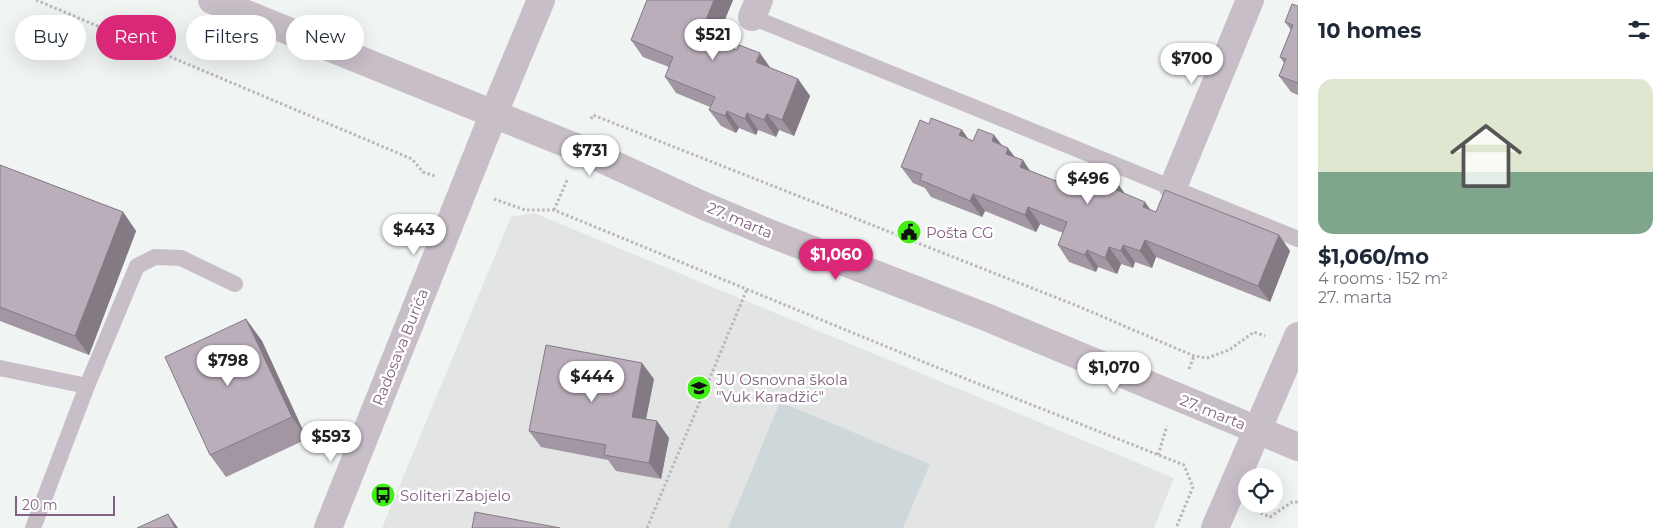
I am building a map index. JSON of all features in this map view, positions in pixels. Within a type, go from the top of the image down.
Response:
[{"type":"street","name":"27. marta","points":[[212,0],[494,113],[586,152],[702,205],[986,317],[1298,447]]},
{"type":"street","name":"Radosava Burića","points":[[328,528],[494,113],[542,0]]},
{"type":"street","points":[[1173,187],[1250,0]]},
{"type":"street","points":[[1215,528],[1298,336]]},
{"type":"lane","points":[[756,8],[1173,187],[1298,238]]},
{"type":"lane","points":[[33,528],[87,386],[137,266],[155,256],[181,258],[235,284]]},
{"type":"lane","points":[[0,368],[87,386]]},
{"type":"path","points":[[36,0],[412,159]]},
{"type":"path","points":[[593,115],[1071,304],[1194,356],[1207,358],[1229,350],[1254,332]]},
{"type":"path","points":[[554,210],[747,290],[1184,465],[1193,486],[1176,528]]},
{"type":"path","points":[[647,528],[747,290]]},
{"type":"path","points":[[1270,517],[1292,502],[1298,502]]},
{"type":"shaded area","name":"JU Osnovna škola \"Vuk Karadžić\"","points":[[534,213],[1174,478],[1154,528],[382,528],[511,217]]},
{"type":"shaded area","points":[[780,402],[930,464],[903,528],[728,528]]},
{"type":"building","points":[[647,0],[714,0],[695,47],[698,48],[702,40],[718,47],[719,43],[737,50],[739,45],[760,53],[756,62],[798,79],[782,120],[767,114],[764,120],[747,113],[745,119],[727,111],[725,116],[709,110],[715,97],[665,77],[673,57],[631,40]]},
{"type":"building","points":[[1292,4],[1298,6],[1298,83],[1279,76],[1286,59],[1280,57],[1293,25],[1285,22]]},
{"type":"building","points":[[931,118],[962,130],[959,135],[973,141],[978,129],[994,135],[992,141],[1008,148],[1006,154],[1023,160],[1020,167],[1056,181],[1058,174],[1074,180],[1076,174],[1093,181],[1097,173],[1116,181],[1114,189],[1145,202],[1143,207],[1156,212],[1165,190],[1279,235],[1258,286],[1145,240],[1140,251],[1123,245],[1121,251],[1109,247],[1105,258],[1087,250],[1085,255],[1058,245],[1067,222],[1028,207],[1025,215],[973,194],[970,201],[920,180],[922,174],[901,167],[920,120],[929,124]]},
{"type":"building","points":[[0,165],[123,212],[75,336],[0,307]]},
{"type":"building","points":[[246,319],[292,417],[210,455],[165,357]]},
{"type":"building","points":[[546,345],[642,363],[632,417],[657,421],[649,463],[604,455],[606,445],[529,431]]},
{"type":"building","points":[[475,512],[560,528],[472,528]]},
{"type":"building","points":[[168,514],[175,528],[137,528]]},
{"type":"place","name":"Pošta CG","points":[[909,232]]},
{"type":"place","name":"JU Osnovna škola \"Vuk Karadžić\"","points":[[699,388]]},
{"type":"place","name":"Soliteri Zabjelo","points":[[383,495]]}]
